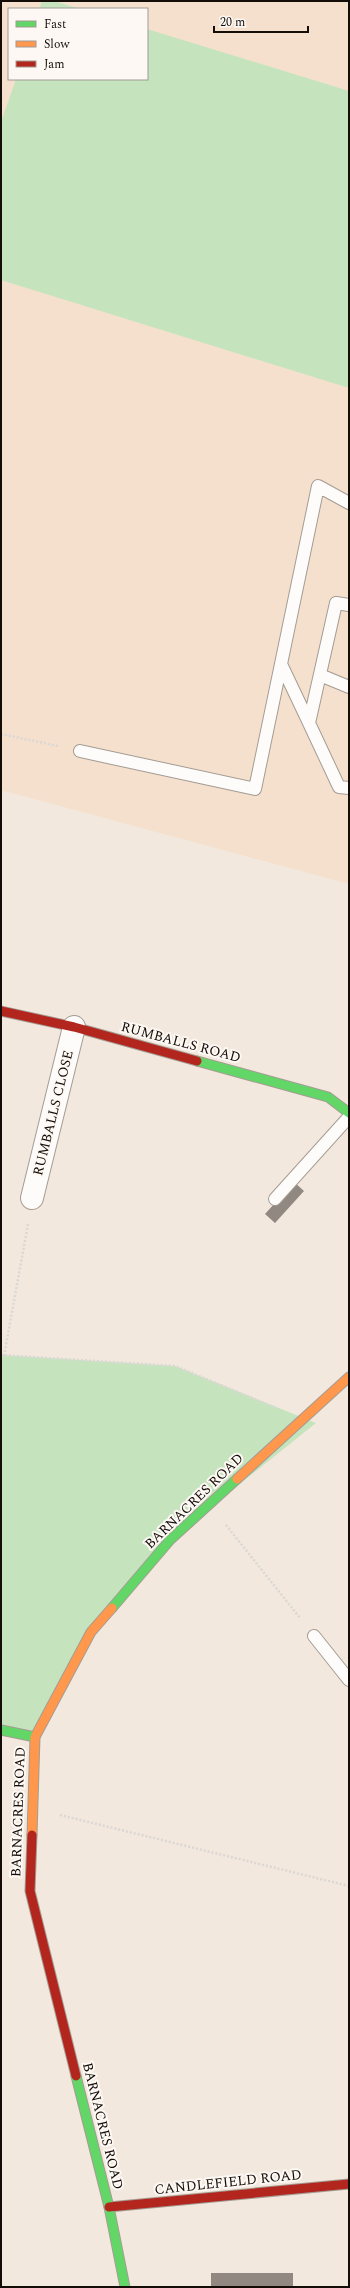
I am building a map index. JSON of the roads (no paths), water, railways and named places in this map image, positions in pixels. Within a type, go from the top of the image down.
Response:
[{"type":"street","name":"RUMBALLS ROAD","points":[[1,1011],[74,1027],[328,1097],[349,1113]]},
{"type":"street","name":"RUMBALLS CLOSE","points":[[32,1198],[74,1027]]},
{"type":"street","name":"BARNACRES ROAD","points":[[125,2287],[126,2280],[110,2207],[30,1890],[35,1737],[91,1632],[170,1540],[349,1377]]},
{"type":"street","points":[[1,1730],[35,1737]]},
{"type":"street","name":"CANDLEFIELD ROAD","points":[[110,2207],[349,2184]]},
{"type":"lane","points":[[80,751],[255,789],[318,486],[349,503]]},
{"type":"lane","points":[[309,723],[336,603],[349,605]]},
{"type":"lane","points":[[281,664],[339,787],[349,788]]},
{"type":"lane","points":[[320,675],[349,687]]},
{"type":"lane","points":[[275,1199],[349,1117]]},
{"type":"lane","points":[[314,1636],[349,1680]]}]
